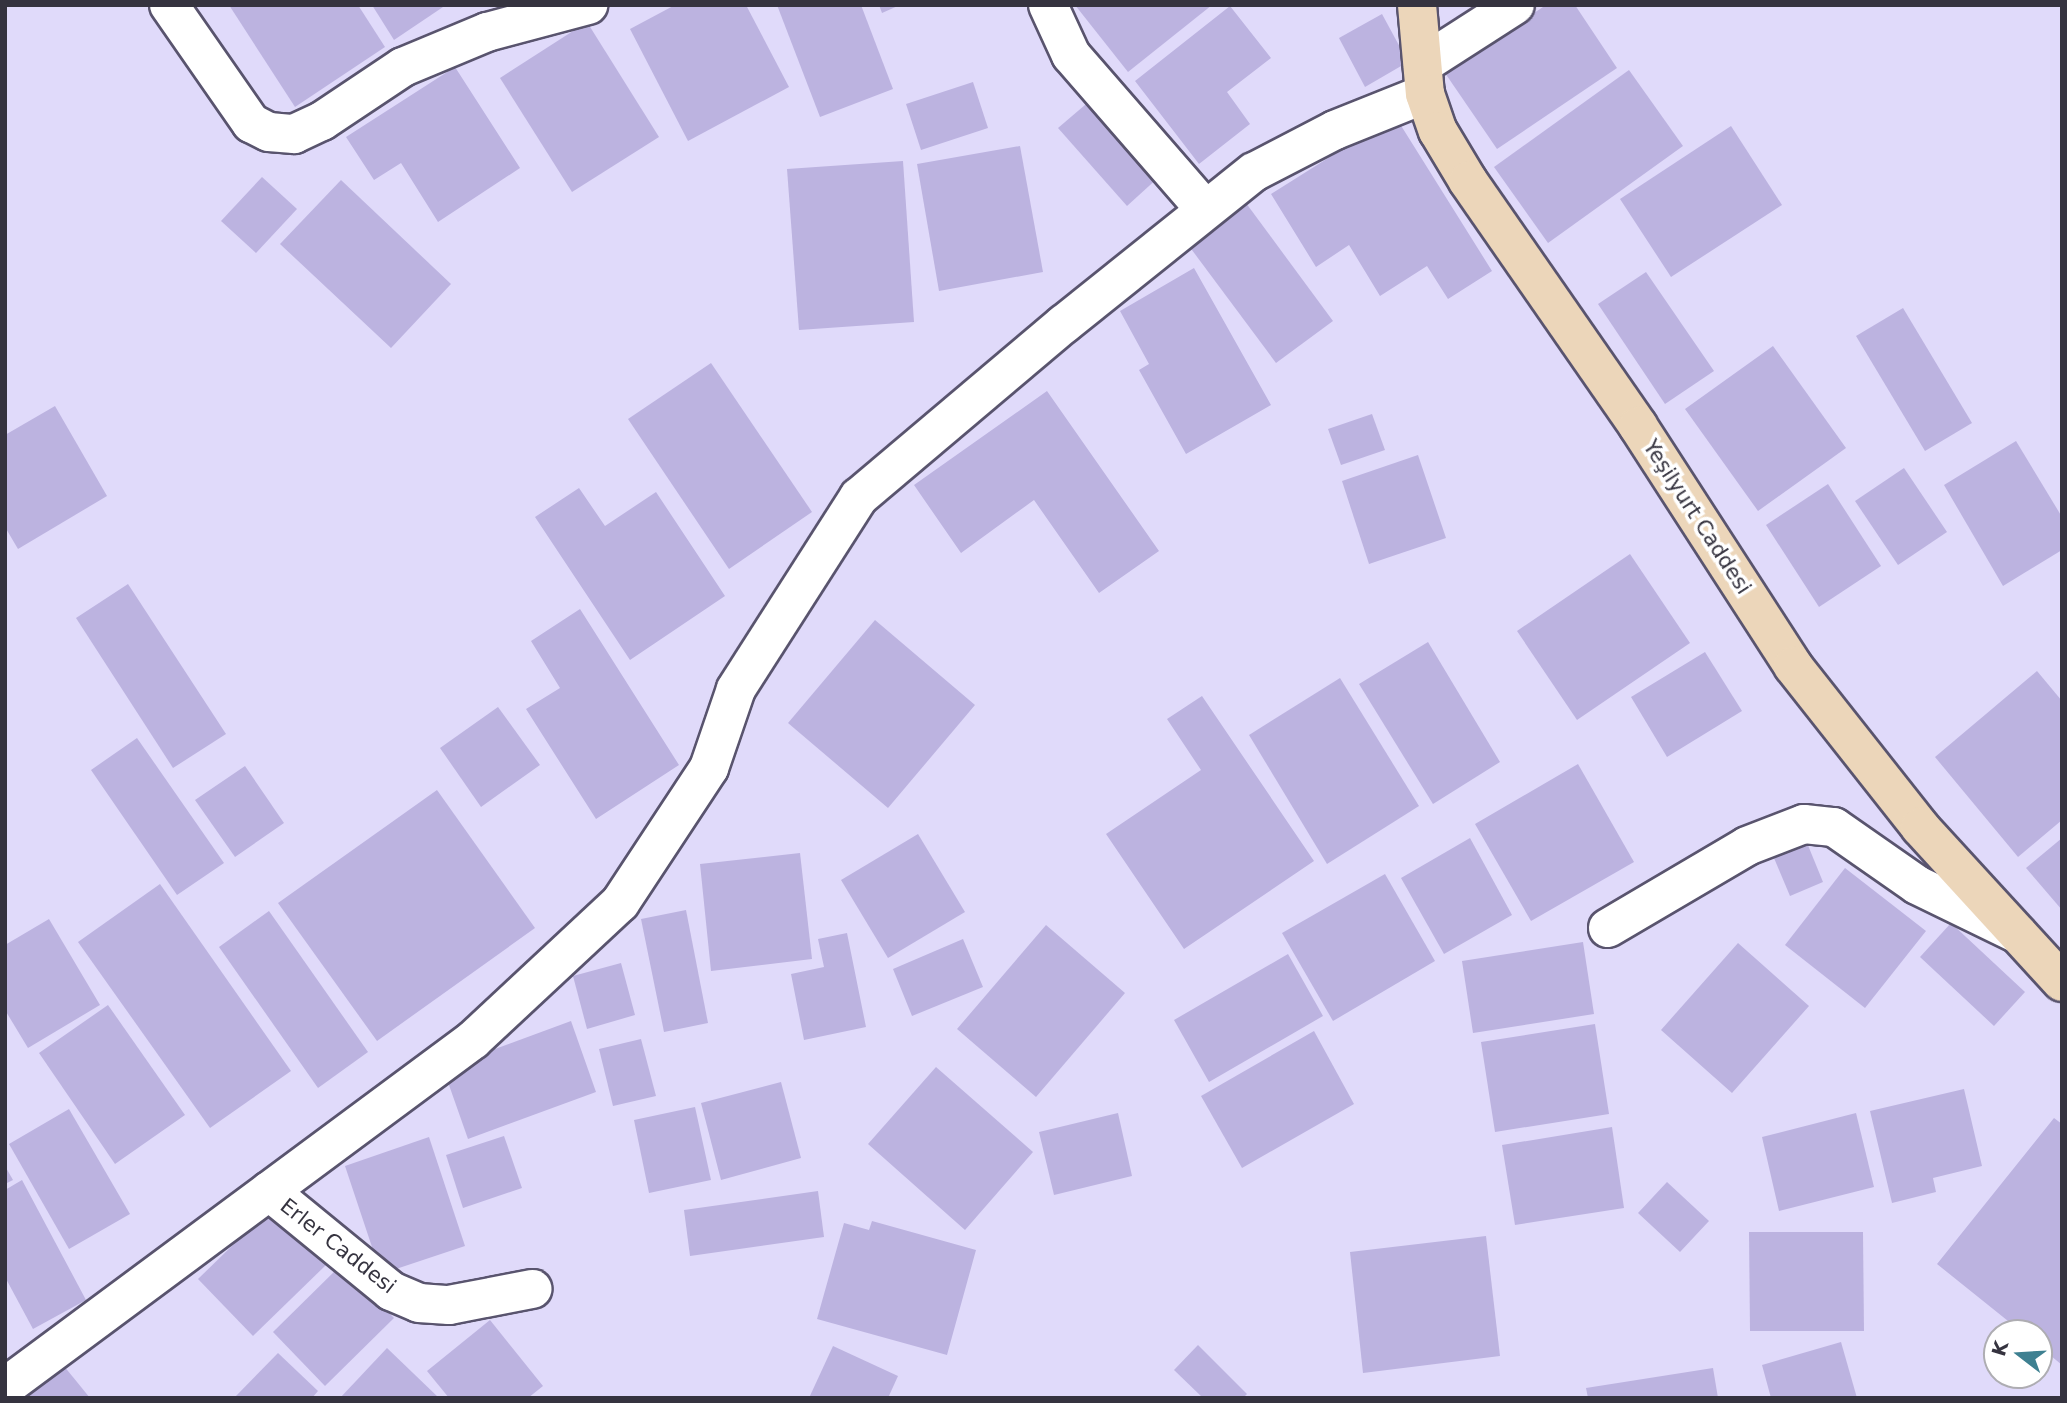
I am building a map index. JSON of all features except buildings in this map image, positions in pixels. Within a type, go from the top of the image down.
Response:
[{"type":"main road","name":"Yeşilyurt Caddesi","points":[[1417,5],[1424,79],[1438,131],[1468,181],[1638,426],[1793,666],[1920,827],[2062,982]]},
{"type":"street","points":[[169,5],[251,123],[269,132],[294,134],[322,121],[403,67],[487,32],[588,5]]},
{"type":"street","points":[[1048,5],[1071,55],[1205,209]]},
{"type":"street","points":[[5,1387],[473,1040],[620,903],[709,768],[736,689],[859,497],[1205,209],[1254,172],[1424,79],[1515,5]]},
{"type":"street","points":[[1608,928],[1747,846],[1804,824],[1834,827],[1917,885],[2018,934]]},
{"type":"street","name":"Erler Caddesi","points":[[269,1191],[391,1292],[419,1303],[449,1305],[532,1289]]}]
